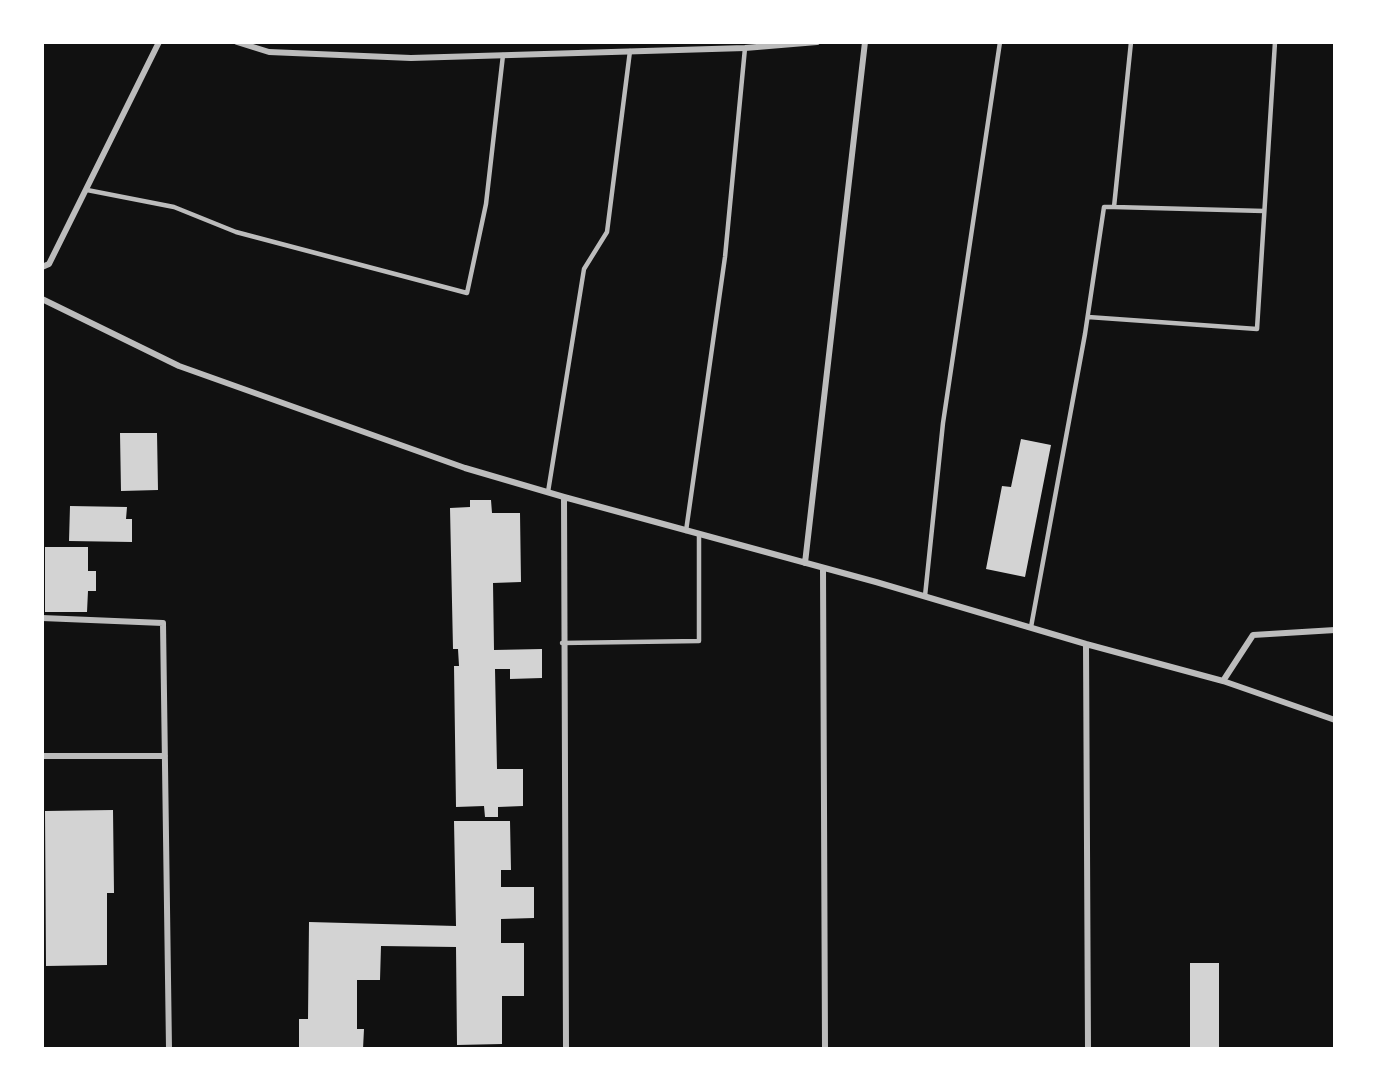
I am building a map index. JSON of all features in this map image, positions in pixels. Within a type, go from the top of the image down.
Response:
[{"type":"street","points":[[42,267],[49,264],[159,42]]},
{"type":"street","points":[[237,42],[269,52],[411,58],[745,48],[817,42]]},
{"type":"street","points":[[805,563],[865,42]]},
{"type":"street","points":[[42,300],[178,366],[465,468],[1222,681],[1335,720]]},
{"type":"street","points":[[564,497],[562,643],[566,1049]]},
{"type":"street","points":[[823,568],[825,1049]]},
{"type":"street","points":[[42,618],[163,623],[169,1049]]},
{"type":"street","points":[[1222,681],[1253,635],[1335,630]]},
{"type":"street","points":[[1086,644],[1088,1049]]},
{"type":"street","points":[[42,756],[165,756]]},
{"type":"lane","points":[[925,596],[943,423],[1000,42]]},
{"type":"lane","points":[[1114,207],[1131,42]]},
{"type":"lane","points":[[1088,317],[1257,329],[1275,42]]},
{"type":"lane","points":[[686,531],[726,257],[745,48]]},
{"type":"lane","points":[[548,492],[584,269],[607,232],[630,51]]},
{"type":"lane","points":[[87,190],[174,207],[236,232],[467,293],[486,204],[503,54]]},
{"type":"lane","points":[[1031,627],[1088,317],[1104,207],[1264,211]]},
{"type":"lane","points":[[562,643],[699,641],[699,534]]},
{"type":"building","points":[[120,433],[157,433],[158,490],[121,491]]},
{"type":"building","points":[[1021,439],[1051,445],[1025,577],[986,569],[1002,486],[1011,487]]},
{"type":"building","points":[[470,500],[491,500],[492,513],[520,513],[521,582],[493,583],[494,650],[542,649],[542,678],[510,679],[510,669],[495,669],[497,769],[523,769],[523,806],[498,807],[498,817],[485,817],[484,806],[456,807],[454,666],[459,666],[458,649],[453,649],[450,508],[470,507]]},
{"type":"building","points":[[70,506],[127,507],[126,519],[132,519],[132,542],[69,541]]},
{"type":"building","points":[[45,547],[88,547],[88,571],[96,571],[96,591],[88,591],[87,612],[45,612]]},
{"type":"building","points":[[113,810],[114,893],[107,893],[107,965],[46,966],[45,811]]},
{"type":"building","points":[[454,821],[510,821],[511,870],[501,870],[501,887],[534,887],[534,918],[501,919],[501,943],[524,943],[524,996],[502,996],[502,1044],[457,1045],[456,947],[381,946],[380,980],[357,980],[357,1029],[364,1029],[363,1049],[299,1049],[299,1019],[308,1019],[309,922],[456,926]]},
{"type":"building","points":[[1190,963],[1219,963],[1219,1049],[1190,1049]]}]
